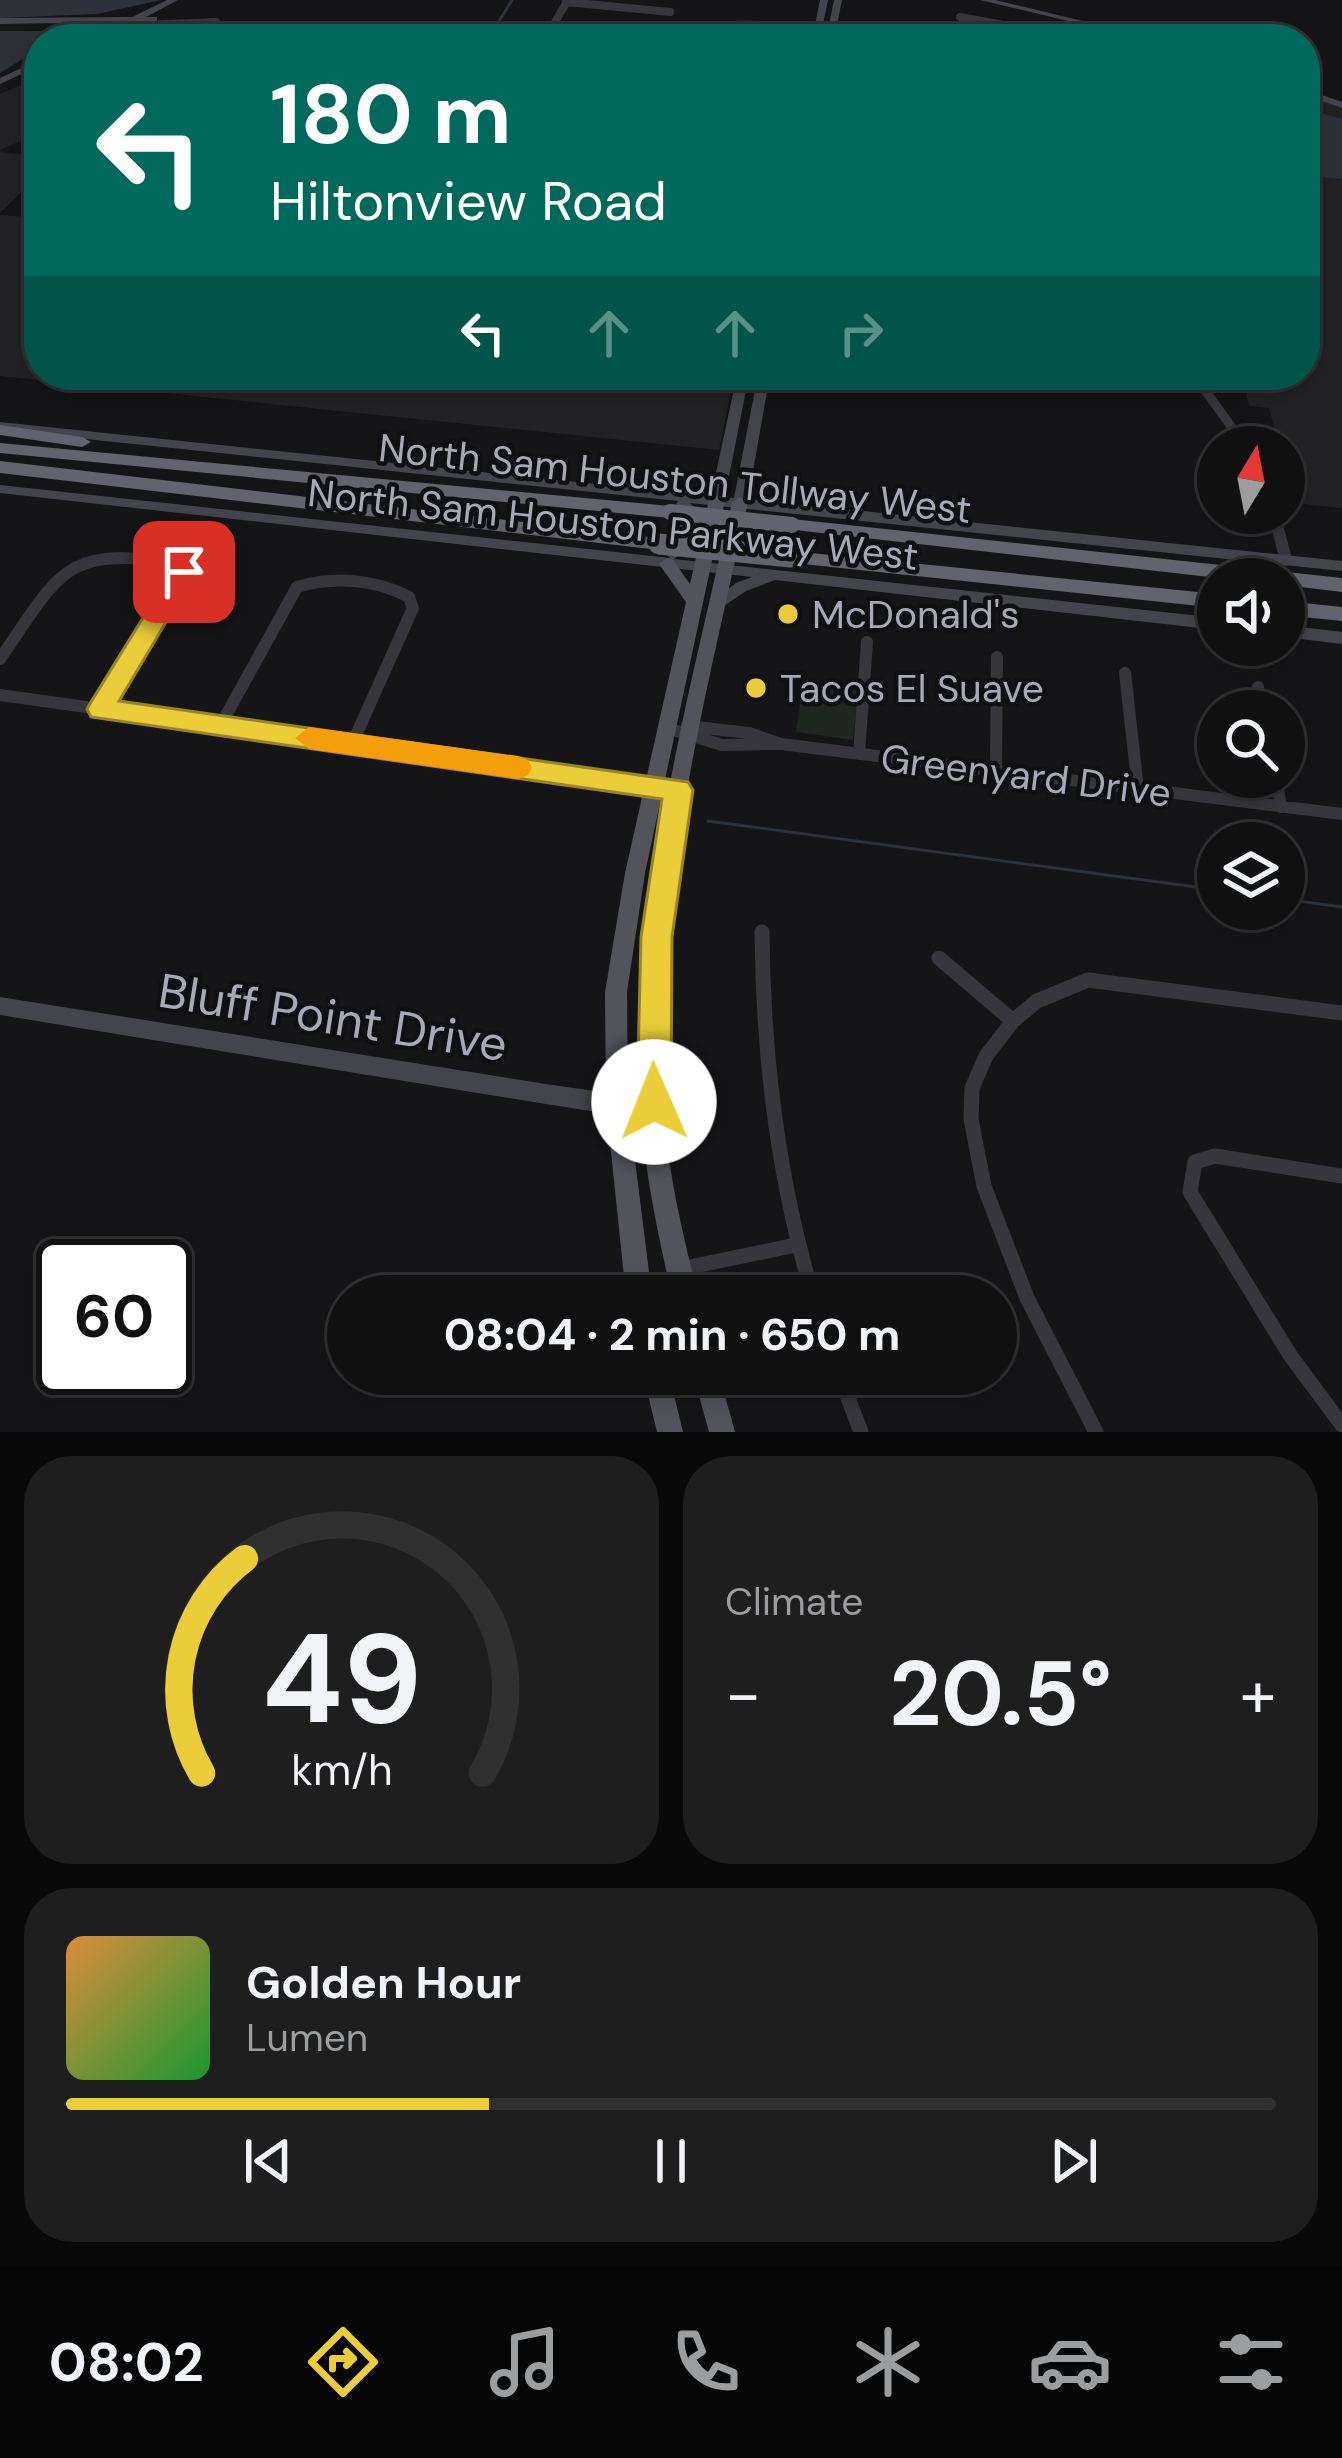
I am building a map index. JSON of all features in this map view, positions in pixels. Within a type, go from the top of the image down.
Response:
[{"type":"highway","points":[[0,428],[459,482],[624,507]]},
{"type":"highway","name":"North Sam Houston Tollway West","points":[[0,448],[624,507],[668,503],[782,512],[1342,585]]},
{"type":"highway","name":"North Sam Houston Tollway West","points":[[0,467],[500,526],[662,557],[791,557],[1197,599]]},
{"type":"highway","points":[[0,480],[500,526]]},
{"type":"highway","points":[[1305,610],[1342,614]]},
{"type":"main road","points":[[137,24],[174,0]]},
{"type":"main road","points":[[129,24],[154,19],[189,0]]},
{"type":"main road","points":[[984,0],[1069,17]]},
{"type":"main road","points":[[1014,0],[1096,24]]},
{"type":"main road","points":[[0,24],[140,22]]},
{"type":"main road","points":[[637,1275],[617,1104],[616,992],[654,786],[740,390]]},
{"type":"main road","points":[[679,1275],[654,1102],[656,937],[678,790],[761,390]]},
{"type":"main road","name":"North Sam Houston Parkway West","points":[[0,428],[668,503],[740,502],[782,512],[1265,558]]},
{"type":"main road","points":[[668,503],[724,466]]},
{"type":"main road","points":[[718,605],[742,586],[775,575],[757,559],[758,549],[763,519],[782,512],[746,470]]},
{"type":"main road","name":"North Sam Houston Parkway West","points":[[0,489],[662,557],[702,568],[1197,622]]},
{"type":"main road","points":[[668,503],[690,510],[683,542],[662,557],[695,602]]},
{"type":"main road","name":"North Sam Houston Parkway West","points":[[1305,562],[1342,566]]},
{"type":"main road","points":[[1305,634],[1342,638]]},
{"type":"main road","name":"Bluff Point Drive","points":[[0,1006],[617,1104],[654,1102]]},
{"type":"main road","points":[[661,1395],[670,1432]]},
{"type":"main road","points":[[712,1395],[722,1432]]},
{"type":"street","points":[[567,1],[670,12]]},
{"type":"street","points":[[960,17],[1008,24]]},
{"type":"street","points":[[140,22],[217,19],[154,19]]},
{"type":"street","points":[[1205,390],[1231,426]]},
{"type":"street","points":[[0,659],[65,568],[86,556],[168,562],[184,572],[101,709]]},
{"type":"street","points":[[220,726],[291,595],[308,582],[395,589],[410,597],[413,608],[352,744]]},
{"type":"street","points":[[859,754],[866,642]]},
{"type":"street","points":[[996,771],[997,657]]},
{"type":"street","points":[[1126,673],[1138,789]]},
{"type":"street","points":[[0,695],[678,790]]},
{"type":"street","name":"Greenyard Drive","points":[[668,728],[740,748],[782,744],[1342,814]]},
{"type":"street","points":[[1280,798],[1281,807]]},
{"type":"street","points":[[762,932],[761,1037],[773,1134],[807,1275]]},
{"type":"street","points":[[939,958],[1013,1021]]},
{"type":"street","points":[[1096,1432],[1028,1298],[974,1150],[972,1088],[986,1056],[1013,1021],[1058,989],[1105,979],[1342,1013]]},
{"type":"street","points":[[1342,1176],[1215,1156],[1198,1161],[1190,1192],[1291,1355],[1342,1425]]},
{"type":"street","points":[[677,1270],[796,1245]]},
{"type":"street","points":[[847,1395],[861,1432]]},
{"type":"shaded area","points":[[0,0],[161,0],[97,14],[0,18]]},
{"type":"shaded area","points":[[736,19],[801,24],[734,24]]},
{"type":"shaded area","points":[[0,31],[24,31],[24,58],[0,73]]},
{"type":"shaded area","points":[[24,84],[24,140],[0,150],[0,94]]},
{"type":"shaded area","points":[[1321,100],[1342,108],[1342,508],[1305,504],[1305,426],[1274,426],[1269,408],[1249,406],[1245,390],[1320,390]]},
{"type":"shaded area","points":[[1320,114],[1342,119],[1342,179],[1320,177]]},
{"type":"shaded area","points":[[0,152],[24,154],[24,190],[0,213]]},
{"type":"shaded area","points":[[0,215],[24,217],[24,378],[0,376]]},
{"type":"shaded area","points":[[136,390],[731,390],[719,450]]},
{"type":"shaded area","points":[[803,683],[858,690],[853,740],[796,732]]},
{"type":"waterway","points":[[497,24],[512,0]]},
{"type":"waterway","points":[[708,821],[1197,887]]},
{"type":"waterway","points":[[1305,902],[1342,907]]},
{"type":"slow traffic","points":[[309,738],[518,768]]},
{"type":"place","name":"McDonald's","points":[[788,614]]},
{"type":"place","name":"Tacos El Suave","points":[[756,688]]},
{"type":"route","points":[[184,572],[101,709],[678,790],[656,937],[654,1102]]}]
